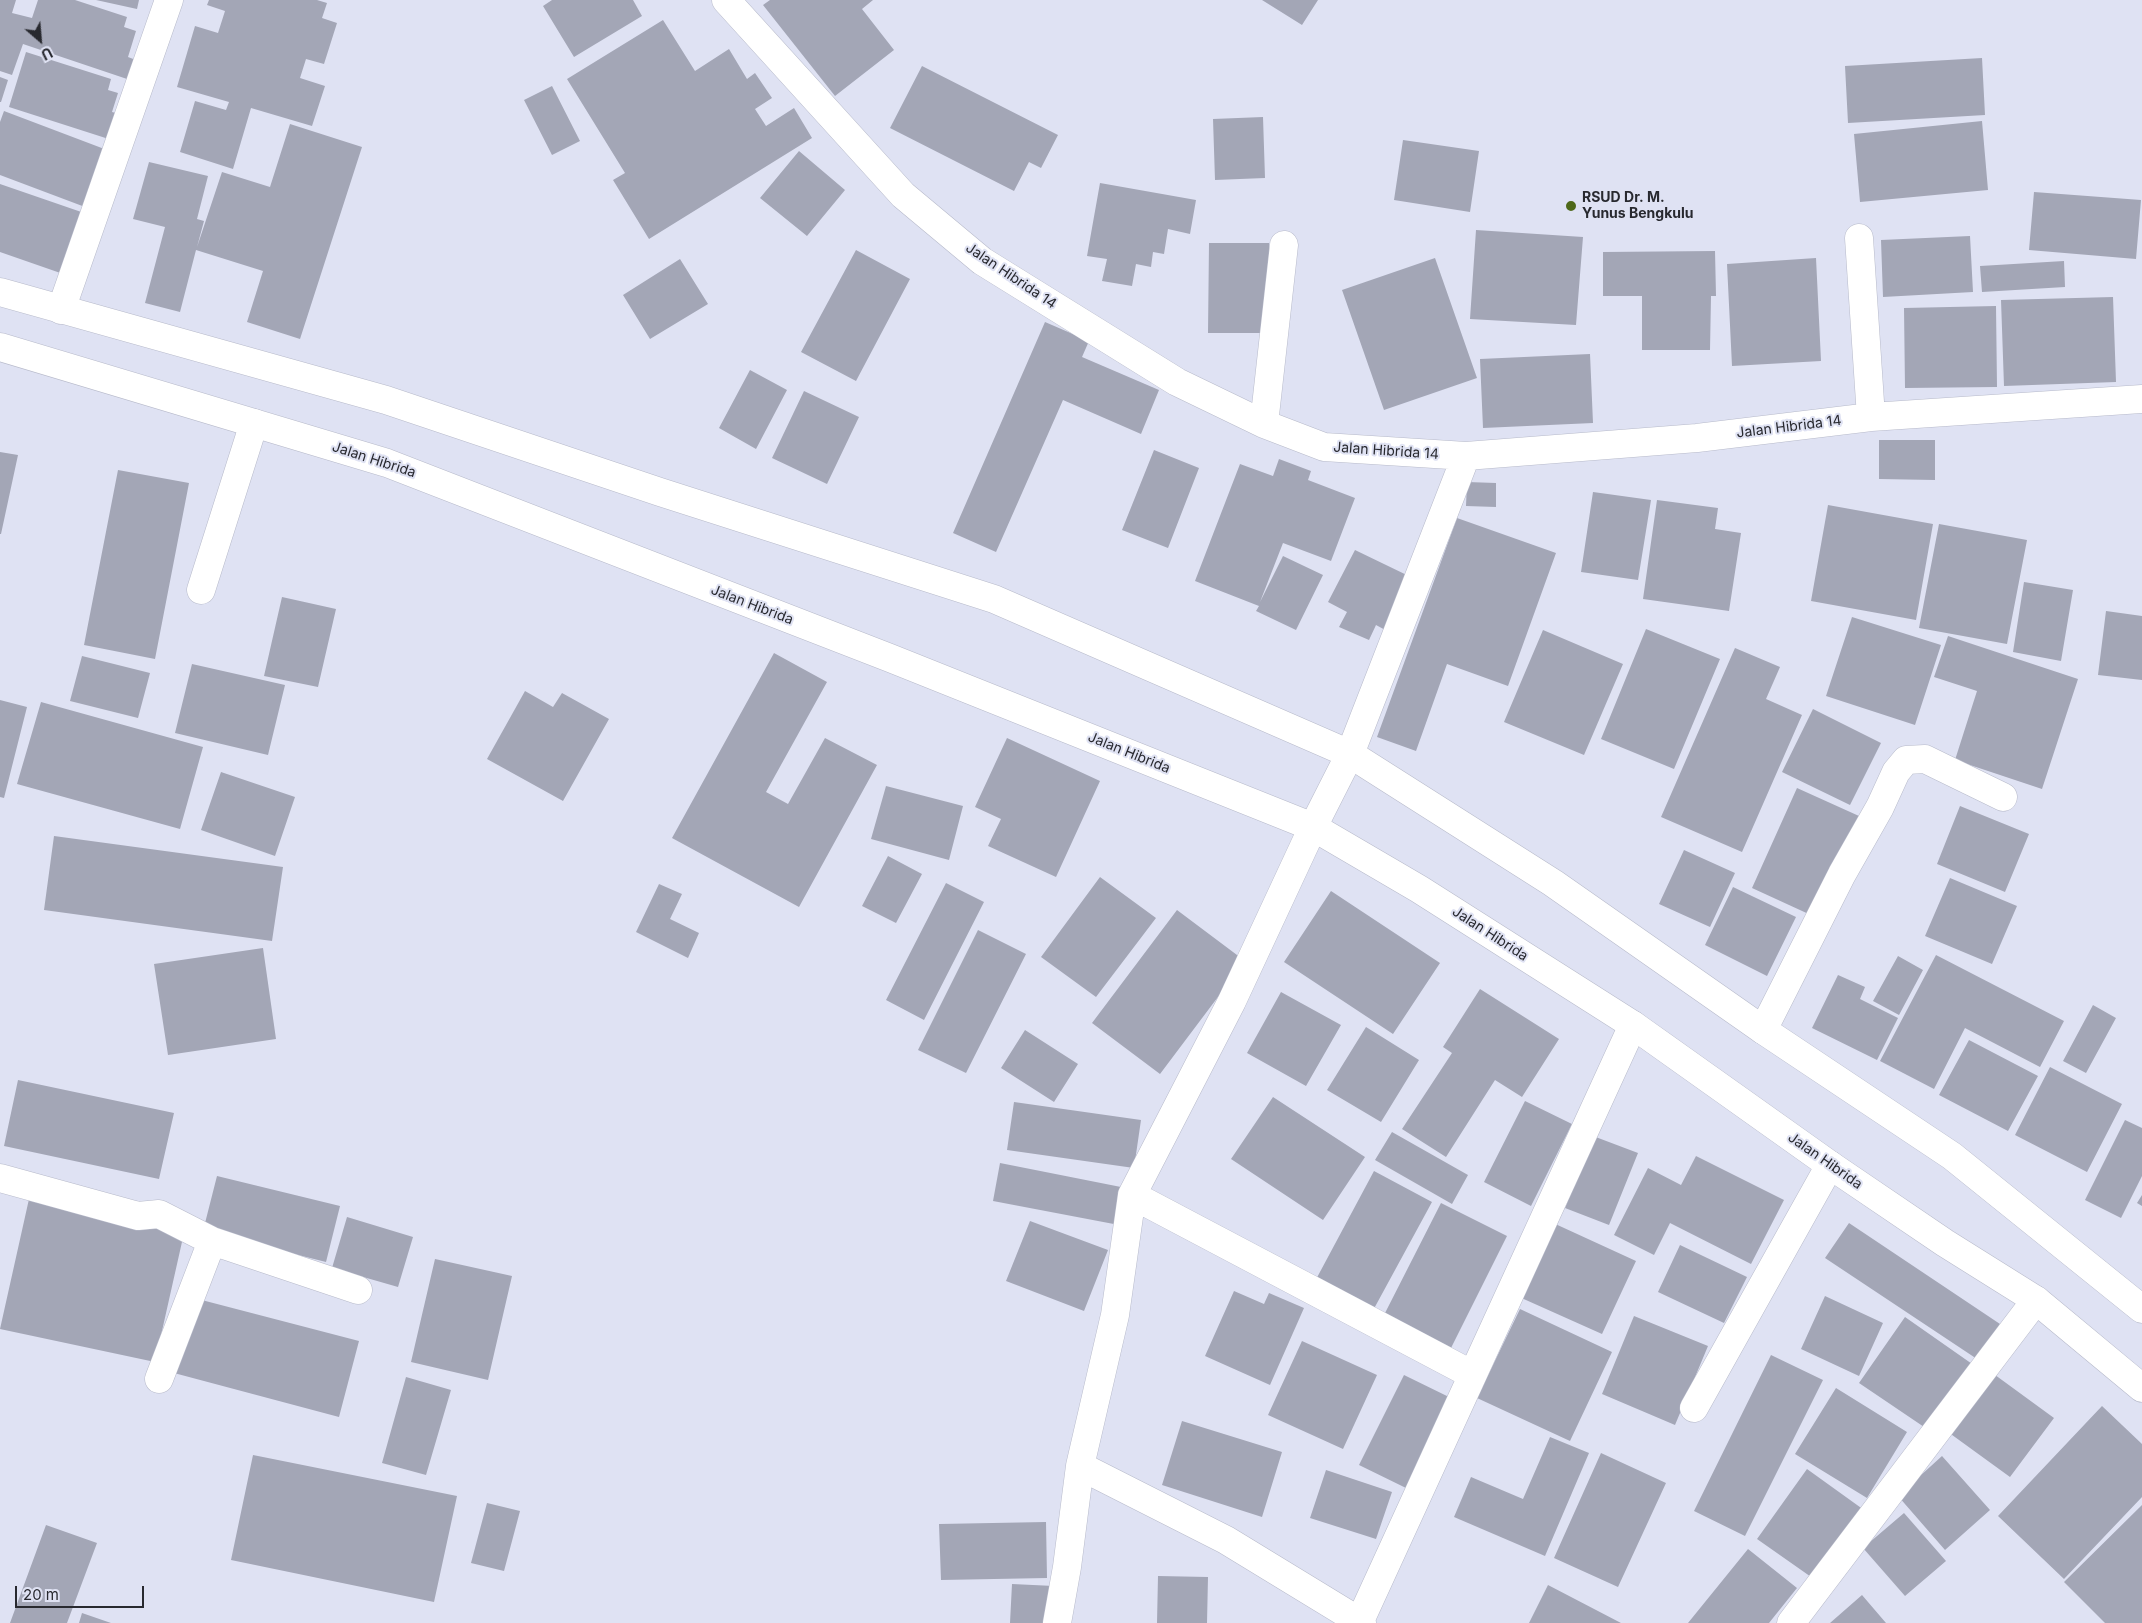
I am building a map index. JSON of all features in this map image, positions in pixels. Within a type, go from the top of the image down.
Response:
[{"type":"street","points":[[61,310],[169,0]]},
{"type":"street","name":"Jalan Hibrida 14","points":[[726,0],[904,195],[982,261],[1177,382],[1264,424],[1324,447],[1466,456],[1696,438],[1870,417],[2142,399]]},
{"type":"street","points":[[1859,238],[1870,417]]},
{"type":"street","points":[[1264,424],[1284,245]]},
{"type":"street","points":[[0,292],[386,400],[660,492],[994,599],[1350,754],[1553,883],[1763,1030],[1952,1156],[2142,1309]]},
{"type":"street","name":"Jalan Hibrida","points":[[0,348],[387,463],[628,556],[1313,827],[1419,889],[1633,1025],[1830,1165],[1945,1243],[2036,1300],[2142,1388]]},
{"type":"street","points":[[201,590],[254,423]]},
{"type":"street","points":[[1057,1623],[1067,1567],[1080,1466],[1115,1315],[1132,1195],[1232,1001],[1313,827],[1350,754],[1466,456]]},
{"type":"street","points":[[1763,1030],[1842,874],[1880,807],[1896,772],[1906,760],[1925,759],[2003,797]]},
{"type":"street","points":[[1080,1466],[1226,1540],[1360,1623],[1437,1456],[1471,1374],[1633,1025]]},
{"type":"street","points":[[1694,1408],[1830,1165]]},
{"type":"street","points":[[0,1178],[138,1216],[159,1214],[212,1241],[358,1290]]},
{"type":"street","points":[[1132,1195],[1471,1374]]},
{"type":"street","points":[[159,1379],[212,1241]]},
{"type":"street","points":[[1791,1623],[2036,1300]]},
{"type":"building","points":[[0,0],[16,0],[12,13],[32,18],[38,0],[75,0],[127,17],[124,27],[136,31],[128,57],[141,62],[133,81],[23,44],[12,75],[0,71]]},
{"type":"building","points":[[96,0],[139,0],[137,9]]},
{"type":"building","points":[[209,0],[317,0],[327,3],[322,18],[337,23],[324,64],[306,59],[300,78],[325,86],[312,126],[251,108],[233,169],[180,152],[195,101],[226,110],[229,102],[177,87],[195,26],[218,33],[225,11],[207,5]]},
{"type":"building","points":[[552,0],[633,0],[642,16],[574,57],[543,6]]},
{"type":"building","points":[[770,0],[873,0],[862,9],[894,50],[835,96],[763,5]]},
{"type":"building","points":[[1262,0],[1318,0],[1302,25]]},
{"type":"building","points":[[663,20],[695,71],[729,49],[747,79],[755,73],[772,98],[755,109],[766,126],[794,108],[812,138],[649,239],[613,180],[625,173],[567,79]]},
{"type":"building","points":[[26,52],[111,79],[108,90],[118,93],[112,112],[127,116],[118,142],[9,107]]},
{"type":"building","points":[[1982,58],[1985,115],[1848,123],[1845,66]]},
{"type":"building","points":[[922,66],[1058,135],[1041,168],[1029,162],[1014,191],[890,128]]},
{"type":"building","points":[[0,77],[8,80],[1,102],[0,102]]},
{"type":"building","points":[[552,86],[580,141],[552,155],[524,100]]},
{"type":"building","points":[[4,111],[107,150],[85,207],[0,175],[0,122]]},
{"type":"building","points":[[1263,117],[1265,178],[1215,180],[1213,119]]},
{"type":"building","points":[[1982,121],[1988,190],[1860,202],[1854,134]]},
{"type":"building","points":[[290,124],[362,147],[300,339],[247,322],[263,271],[196,250],[180,312],[145,303],[165,227],[133,219],[149,162],[208,176],[197,219],[204,221],[197,247],[222,172],[270,187]]},
{"type":"building","points":[[1403,140],[1479,151],[1470,212],[1394,200]]},
{"type":"building","points":[[799,151],[845,190],[807,236],[760,198]]},
{"type":"building","points":[[1100,183],[1196,200],[1190,234],[1168,229],[1164,254],[1153,252],[1151,267],[1136,264],[1132,286],[1102,281],[1107,259],[1087,256]]},
{"type":"building","points":[[0,184],[90,215],[69,276],[0,252]]},
{"type":"building","points":[[2034,192],[2141,200],[2136,259],[2029,250]]},
{"type":"building","points":[[1476,230],[1583,237],[1576,325],[1470,319]]},
{"type":"building","points":[[1970,236],[1973,292],[1883,297],[1881,240]]},
{"type":"building","points":[[1209,243],[1269,243],[1269,333],[1208,333]]},
{"type":"building","points":[[856,250],[910,279],[856,381],[801,352]]},
{"type":"building","points":[[1715,251],[1716,296],[1711,296],[1710,350],[1642,350],[1642,296],[1603,296],[1603,252]]},
{"type":"building","points":[[1435,258],[1477,378],[1384,410],[1342,290]]},
{"type":"building","points":[[1816,258],[1821,361],[1732,366],[1727,264]]},
{"type":"building","points":[[680,259],[708,304],[650,339],[623,295]]},
{"type":"building","points":[[2064,261],[2065,287],[1982,292],[1980,266]]},
{"type":"building","points":[[2113,297],[2116,382],[2004,386],[2001,300]]},
{"type":"building","points":[[1996,306],[1997,387],[1905,388],[1904,308]]},
{"type":"building","points":[[1045,322],[1089,341],[1082,357],[1159,390],[1141,434],[1063,400],[996,552],[953,533]]},
{"type":"building","points":[[1590,354],[1593,423],[1483,428],[1480,359]]},
{"type":"building","points":[[750,370],[787,390],[756,449],[719,428]]},
{"type":"building","points":[[804,391],[859,417],[827,484],[772,458]]},
{"type":"building","points":[[1879,440],[1935,440],[1935,480],[1879,479]]},
{"type":"building","points":[[1154,450],[1199,468],[1168,548],[1122,530]]},
{"type":"building","points":[[0,452],[18,455],[1,534],[0,534]]},
{"type":"building","points":[[1279,459],[1311,471],[1308,480],[1355,498],[1331,561],[1283,543],[1260,602],[1283,556],[1323,575],[1296,630],[1256,611],[1259,606],[1195,581],[1240,464],[1273,476]]},
{"type":"building","points":[[118,470],[189,483],[155,659],[84,645]]},
{"type":"building","points":[[1467,482],[1496,483],[1496,507],[1466,506]]},
{"type":"building","points":[[1593,492],[1651,500],[1638,580],[1581,572]]},
{"type":"building","points":[[1657,500],[1718,508],[1715,529],[1741,533],[1729,611],[1643,599]]},
{"type":"building","points":[[1828,505],[1933,524],[1916,620],[1811,601]]},
{"type":"building","points":[[1457,518],[1556,553],[1508,686],[1447,664],[1416,751],[1377,737]]},
{"type":"building","points":[[1939,524],[2027,540],[2007,644],[1919,628]]},
{"type":"building","points":[[1355,550],[1415,579],[1389,632],[1376,625],[1369,640],[1339,627],[1347,612],[1328,602]]},
{"type":"building","points":[[2024,582],[2073,590],[2061,661],[2013,652]]},
{"type":"building","points":[[282,597],[336,609],[318,687],[264,676]]},
{"type":"building","points":[[2106,611],[2142,616],[2142,680],[2098,675]]},
{"type":"building","points":[[1852,617],[1941,645],[1915,725],[1826,696]]},
{"type":"building","points":[[1646,629],[1720,659],[1674,769],[1601,739]]},
{"type":"building","points":[[1543,630],[1623,664],[1584,755],[1504,722]]},
{"type":"building","points":[[1948,636],[2078,679],[2042,789],[1955,760],[1977,691],[1934,677]]},
{"type":"building","points":[[1735,648],[1780,667],[1766,699],[1802,715],[1742,852],[1661,817]]},
{"type":"building","points":[[774,653],[827,682],[766,792],[788,804],[825,738],[877,765],[799,907],[672,838]]},
{"type":"building","points":[[82,656],[150,673],[138,718],[70,701]]},
{"type":"building","points":[[192,664],[285,685],[268,755],[175,733]]},
{"type":"building","points":[[525,691],[553,707],[562,693],[609,719],[563,801],[487,759]]},
{"type":"building","points":[[0,700],[27,707],[4,798],[0,797]]},
{"type":"building","points":[[41,702],[203,747],[180,829],[17,784]]},
{"type":"building","points":[[1813,709],[1881,743],[1850,805],[1782,772]]},
{"type":"building","points":[[1007,738],[1100,781],[1056,877],[988,846],[1001,819],[975,807]]},
{"type":"building","points":[[221,772],[295,797],[275,856],[201,830]]},
{"type":"building","points":[[886,786],[963,806],[949,860],[871,839]]},
{"type":"building","points":[[1797,788],[1859,816],[1813,916],[1752,888]]},
{"type":"building","points":[[1960,806],[2029,834],[2005,892],[1937,864]]},
{"type":"building","points":[[54,836],[283,867],[272,941],[44,910]]},
{"type":"building","points":[[1684,850],[1735,873],[1710,927],[1659,904]]},
{"type":"building","points":[[888,856],[922,874],[896,923],[862,906]]},
{"type":"building","points":[[1100,877],[1156,918],[1096,997],[1041,957]]},
{"type":"building","points":[[1950,878],[2017,906],[1992,964],[1925,936]]},
{"type":"building","points":[[946,883],[984,902],[924,1020],[886,1000]]},
{"type":"building","points":[[659,884],[682,894],[670,919],[699,933],[688,958],[636,932]]},
{"type":"building","points":[[1733,887],[1796,917],[1767,976],[1705,945]]},
{"type":"building","points":[[1331,891],[1440,963],[1393,1034],[1284,962]]},
{"type":"building","points":[[1177,910],[1245,961],[1160,1074],[1092,1023]]},
{"type":"building","points":[[978,930],[1026,954],[966,1073],[918,1050]]},
{"type":"building","points":[[263,948],[276,1039],[168,1055],[154,964]]},
{"type":"building","points":[[1936,955],[2064,1021],[2040,1067],[1965,1028],[1934,1089],[1880,1061]]},
{"type":"building","points":[[1898,956],[1923,970],[1899,1015],[1873,1001]]},
{"type":"building","points":[[1838,975],[1865,987],[1860,999],[1898,1018],[1877,1060],[1812,1028]]},
{"type":"building","points":[[1480,989],[1559,1039],[1522,1097],[1495,1080],[1446,1157],[1402,1129],[1452,1053],[1443,1047]]},
{"type":"building","points":[[1281,992],[1341,1025],[1306,1086],[1247,1053]]},
{"type":"building","points":[[2093,1005],[2116,1018],[2086,1073],[2063,1061]]},
{"type":"building","points":[[1366,1027],[1419,1060],[1381,1122],[1327,1090]]},
{"type":"building","points":[[1025,1030],[1078,1064],[1054,1102],[1001,1068]]},
{"type":"building","points":[[1969,1040],[2038,1076],[2008,1131],[1939,1095]]},
{"type":"building","points":[[2050,1067],[2122,1104],[2087,1172],[2015,1135]]},
{"type":"building","points":[[18,1080],[174,1113],[159,1179],[4,1146]]},
{"type":"building","points":[[1273,1097],[1365,1157],[1323,1220],[1231,1159]]},
{"type":"building","points":[[1525,1101],[1572,1124],[1531,1206],[1484,1182]]},
{"type":"building","points":[[1014,1102],[1141,1120],[1134,1168],[1007,1150]]},
{"type":"building","points":[[2125,1120],[2142,1128],[2142,1176],[2121,1218],[2085,1200]]},
{"type":"building","points":[[1392,1132],[1468,1175],[1452,1204],[1375,1160]]},
{"type":"building","points":[[1593,1136],[1638,1153],[1609,1225],[1565,1208]]},
{"type":"building","points":[[1696,1156],[1784,1200],[1751,1264],[1670,1223],[1654,1255],[1614,1235],[1648,1168],[1681,1185]]},
{"type":"building","points":[[1000,1163],[1126,1188],[1119,1225],[993,1201]]},
{"type":"building","points":[[1374,1171],[1432,1202],[1370,1316],[1313,1285]]},
{"type":"building","points":[[217,1176],[340,1206],[326,1262],[203,1231]]},
{"type":"building","points":[[2142,1195],[2142,1206],[2137,1203]]},
{"type":"building","points":[[29,1199],[184,1233],[155,1362],[0,1329]]},
{"type":"building","points":[[1441,1203],[1507,1236],[1451,1348],[1384,1315]]},
{"type":"building","points":[[347,1217],[413,1237],[398,1287],[332,1268]]},
{"type":"building","points":[[1030,1221],[1108,1250],[1084,1311],[1006,1281]]},
{"type":"building","points":[[1551,1222],[1636,1261],[1602,1334],[1517,1296]]},
{"type":"building","points":[[1849,1223],[2000,1324],[1977,1359],[1825,1258]]},
{"type":"building","points":[[1680,1245],[1747,1277],[1724,1323],[1658,1292]]},
{"type":"building","points":[[435,1259],[512,1276],[488,1380],[411,1362]]},
{"type":"building","points":[[1234,1291],[1264,1304],[1269,1293],[1304,1308],[1270,1385],[1205,1356]]},
{"type":"building","points":[[1825,1296],[1883,1323],[1859,1376],[1801,1349]]},
{"type":"building","points":[[194,1298],[359,1341],[339,1417],[174,1373]]},
{"type":"building","points":[[1520,1309],[1612,1352],[1570,1441],[1477,1398]]},
{"type":"building","points":[[1634,1316],[1708,1346],[1675,1425],[1602,1394]]},
{"type":"building","points":[[1905,1317],[1975,1366],[1930,1431],[1859,1383]]},
{"type":"building","points":[[1302,1341],[1377,1375],[1343,1449],[1268,1415]]},
{"type":"building","points":[[1771,1355],[1823,1380],[1745,1536],[1694,1511]]},
{"type":"building","points":[[1991,1372],[2054,1418],[2010,1477],[1948,1432]]},
{"type":"building","points":[[1404,1375],[1451,1398],[1406,1488],[1359,1465]]},
{"type":"building","points":[[406,1377],[451,1390],[426,1475],[382,1463]]},
{"type":"building","points":[[1836,1388],[1907,1432],[1867,1498],[1795,1454]]},
{"type":"building","points":[[2102,1406],[2142,1444],[2142,1497],[2064,1579],[1998,1516]]},
{"type":"building","points":[[1182,1421],[1282,1452],[1262,1517],[1162,1485]]},
{"type":"building","points":[[1550,1437],[1589,1453],[1545,1556],[1454,1517],[1471,1477],[1523,1499]]},
{"type":"building","points":[[1601,1453],[1666,1483],[1618,1587],[1554,1558]]},
{"type":"building","points":[[253,1455],[457,1496],[434,1602],[231,1560]]},
{"type":"building","points":[[1942,1456],[1990,1510],[1945,1550],[1898,1496]]},
{"type":"building","points":[[1807,1469],[1864,1510],[1814,1579],[1757,1539]]},
{"type":"building","points":[[1326,1470],[1392,1492],[1376,1539],[1310,1518]]},
{"type":"building","points":[[487,1503],[520,1511],[504,1571],[471,1563]]},
{"type":"building","points":[[2142,1505],[2142,1623],[2105,1623],[2064,1582]]},
{"type":"building","points":[[1904,1513],[1946,1561],[1905,1596],[1863,1548]]},
{"type":"building","points":[[1046,1522],[1047,1578],[941,1580],[939,1524]]},
{"type":"building","points":[[46,1525],[97,1543],[67,1623],[10,1623]]},
{"type":"building","points":[[1748,1549],[1797,1588],[1769,1623],[1688,1623]]},
{"type":"building","points":[[1158,1576],[1208,1577],[1207,1623],[1157,1623]]},
{"type":"building","points":[[1012,1584],[1054,1586],[1051,1623],[1010,1623]]},
{"type":"building","points":[[1548,1585],[1621,1623],[1529,1623]]},
{"type":"building","points":[[1862,1595],[1886,1623],[1830,1623]]},
{"type":"building","points":[[82,1613],[111,1623],[79,1623]]},
{"type":"place","name":"RSUD Dr. M. Yunus Bengkulu","points":[[1571,206]]}]
